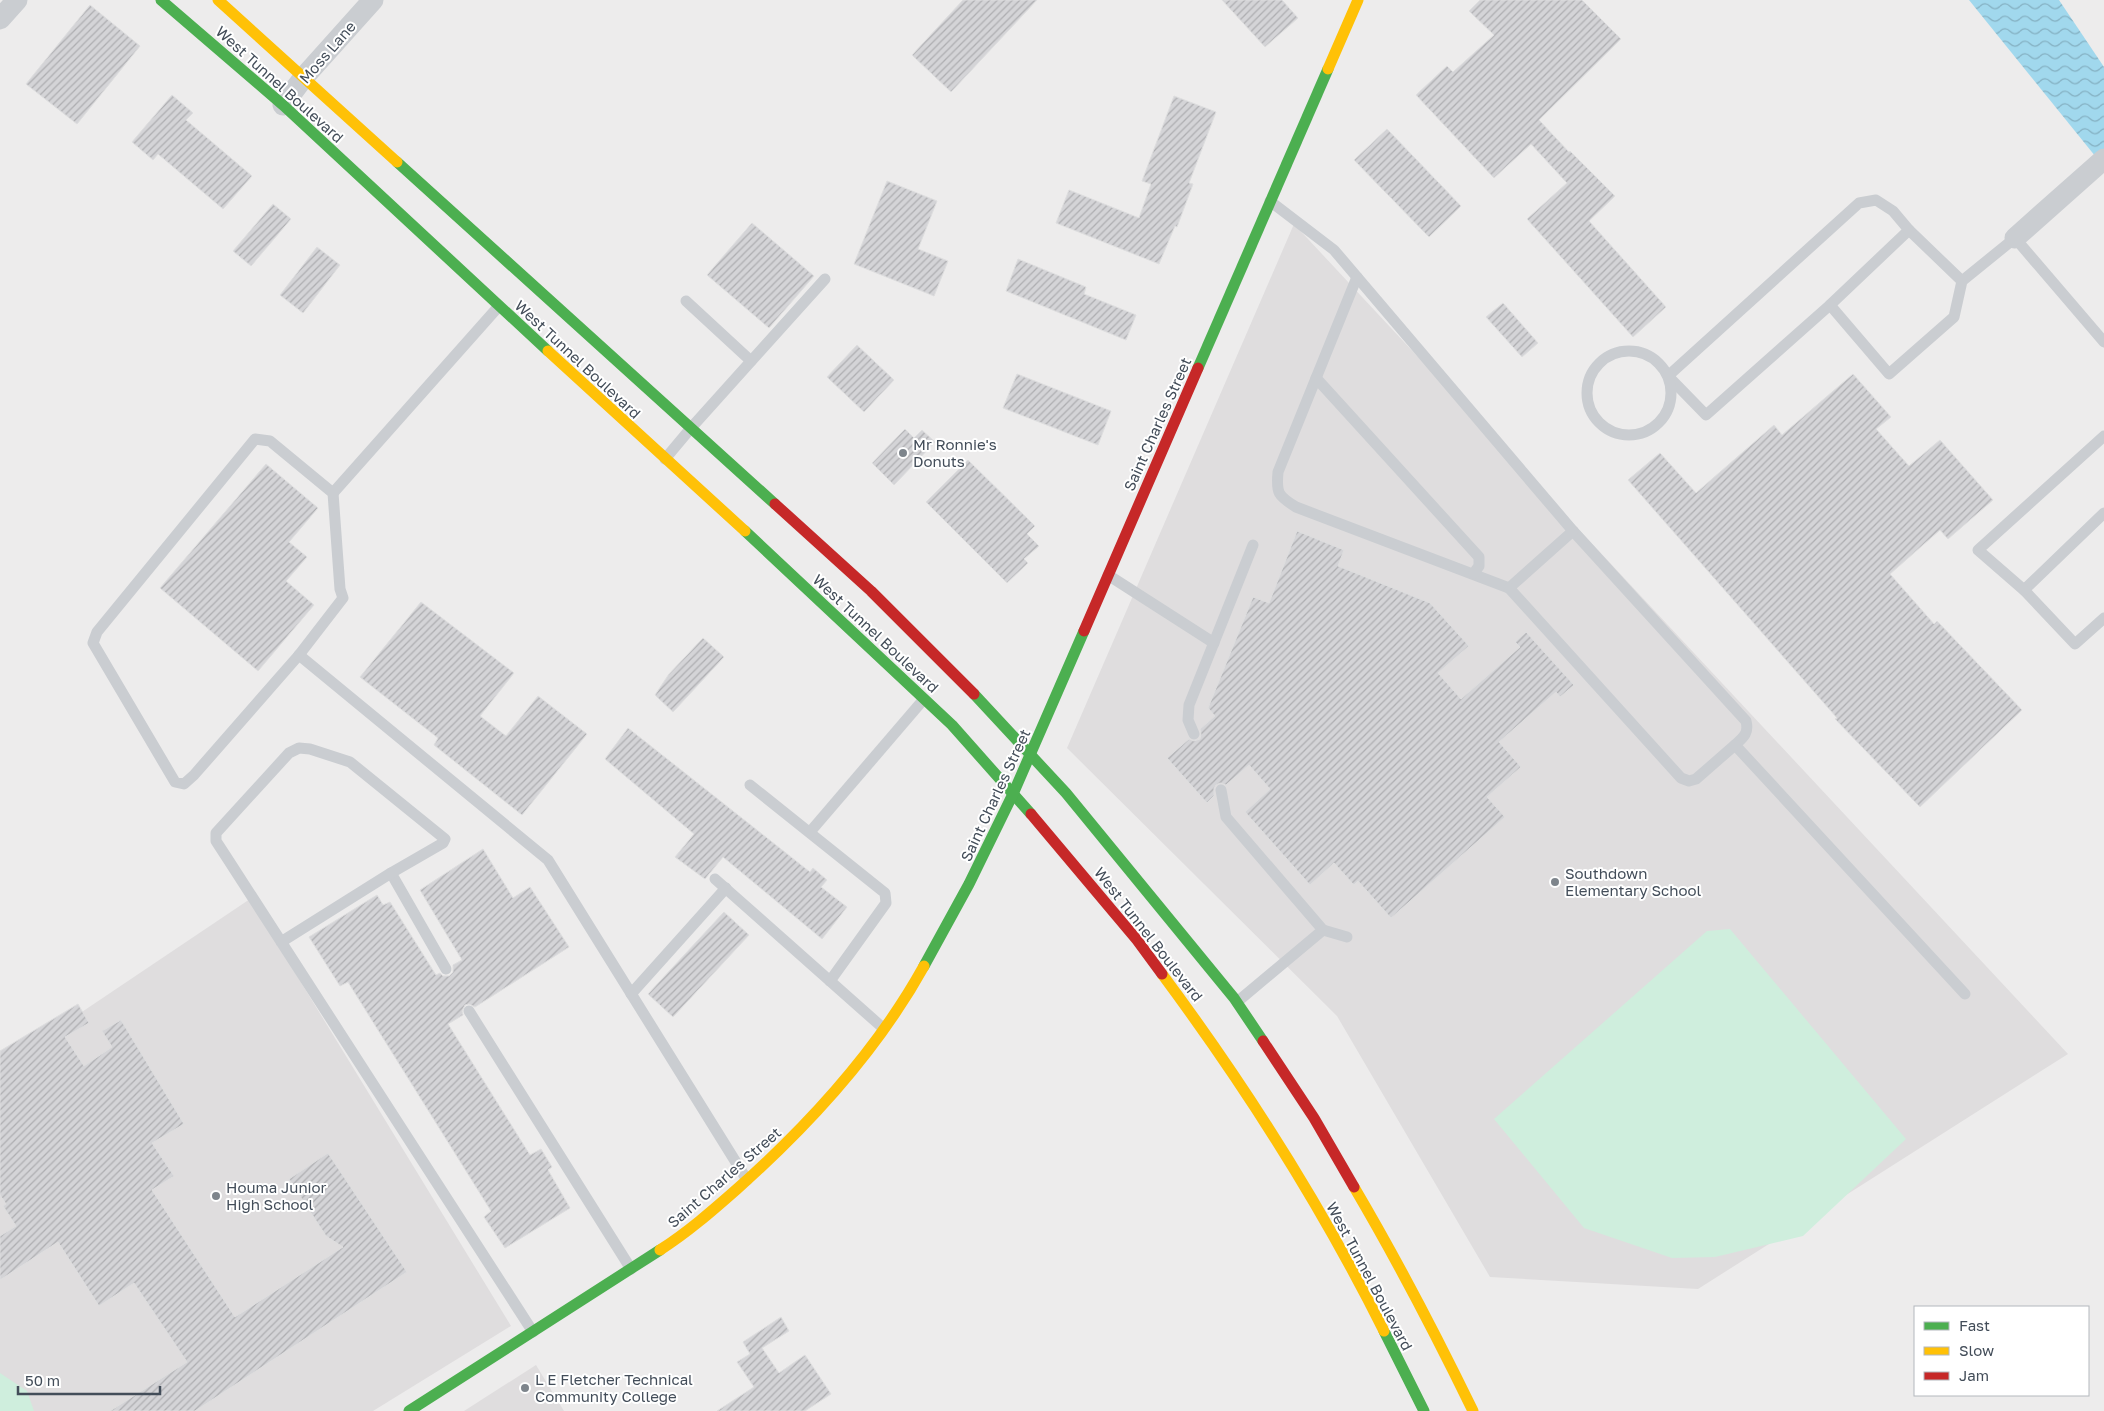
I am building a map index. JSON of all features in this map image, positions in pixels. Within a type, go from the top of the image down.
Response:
[{"type":"main road","name":"West Tunnel Boulevard","points":[[161,0],[283,106],[952,725],[1062,848],[1137,940],[1208,1037],[1287,1156],[1366,1293],[1424,1411]]},
{"type":"main road","name":"West Tunnel Boulevard","points":[[218,0],[871,591],[978,697],[1066,793],[1237,1002],[1314,1118],[1381,1232],[1443,1349],[1473,1411]]},
{"type":"main road","name":"Saint Charles Street","points":[[410,1411],[687,1233],[773,1157],[842,1084],[884,1028],[917,978],[969,884],[1031,755],[1358,0]]},
{"type":"street","points":[[0,19],[17,0]]},
{"type":"street","name":"Moss Lane","points":[[283,106],[304,77],[373,0]]},
{"type":"street","points":[[2015,238],[2104,159]]},
{"type":"lane","points":[[1668,376],[1859,203],[1876,200],[1893,211],[1909,230],[1962,281]]},
{"type":"lane","points":[[1270,202],[1334,250],[1357,277],[1573,531],[1746,721],[1748,728],[1746,735],[1696,779],[1689,781],[1682,778],[1509,588],[1296,507],[1282,499],[1276,488],[1278,472],[1357,277]]},
{"type":"lane","points":[[1668,376],[1671,389],[1670,402],[1665,414],[1656,425],[1646,431],[1619,434],[1597,420],[1590,408],[1587,394],[1589,380],[1596,367],[1607,358],[1620,352],[1634,351],[1648,356],[1660,364],[1668,376],[1706,415],[1830,305],[1909,230]]},
{"type":"lane","points":[[1830,305],[1889,374],[1954,317],[1962,281],[2015,238],[2104,342]]},
{"type":"lane","points":[[665,459],[690,428],[824,279]]},
{"type":"lane","points":[[686,301],[751,361]]},
{"type":"lane","points":[[333,493],[270,441],[255,439],[97,632],[93,643],[175,782],[184,784],[299,655],[343,598],[340,589],[333,493],[499,306]]},
{"type":"lane","points":[[1316,378],[1479,557],[1479,566],[1474,574]]},
{"type":"lane","points":[[2104,436],[1978,550],[2024,590],[2075,644],[2104,618]]},
{"type":"lane","points":[[2024,590],[2104,512]]},
{"type":"lane","points":[[1509,588],[1573,531]]},
{"type":"lane","points":[[1194,734],[1187,714],[1253,545]]},
{"type":"lane","points":[[1108,575],[1214,643]]},
{"type":"lane","points":[[299,655],[548,860],[747,1180]]},
{"type":"lane","points":[[810,832],[925,698]]},
{"type":"lane","points":[[1735,745],[1965,994]]},
{"type":"lane","points":[[281,942],[391,873],[443,843],[445,839],[350,762],[310,749],[299,748],[289,753],[216,833],[216,841],[281,942],[533,1332]]},
{"type":"lane","points":[[750,785],[885,893],[886,902],[830,981]]},
{"type":"lane","points":[[1221,790],[1226,817],[1323,930],[1347,936]]},
{"type":"lane","points":[[391,873],[446,969]]},
{"type":"lane","points":[[715,879],[884,1028]]},
{"type":"lane","points":[[631,994],[726,888]]},
{"type":"lane","points":[[1237,1002],[1323,930]]},
{"type":"lane","points":[[469,1011],[631,1269]]},
{"type":"shaded area","name":"Southdown Elementary School","points":[[1294,224],[2068,1054],[1698,1289],[1490,1277],[1337,1016],[1067,748]]},
{"type":"shaded area","name":"Houma Junior High School","points":[[250,899],[511,1326],[373,1411],[0,1411],[0,1067]]},
{"type":"shaded area","name":"L E Fletcher Technical Community College","points":[[536,1365],[564,1411],[464,1411]]},
{"type":"green space","points":[[1730,929],[1906,1139],[1803,1236],[1715,1257],[1672,1258],[1584,1228],[1494,1119],[1707,931]]},
{"type":"green space","points":[[0,1373],[27,1391],[34,1411],[0,1411]]},
{"type":"water","points":[[1969,0],[2059,0],[2104,67],[2104,167]]},
{"type":"building","points":[[963,0],[1037,0],[951,92],[912,55]]},
{"type":"building","points":[[1222,0],[1282,0],[1298,18],[1265,47]]},
{"type":"building","points":[[1480,0],[1582,0],[1621,39],[1539,120],[1615,196],[1589,221],[1666,307],[1633,337],[1527,219],[1567,183],[1531,144],[1494,178],[1416,95],[1447,66],[1453,72],[1494,35],[1469,11]]},
{"type":"building","points":[[90,5],[140,46],[77,124],[26,84]]},
{"type":"building","points":[[172,95],[193,113],[186,120],[252,176],[223,209],[158,154],[153,160],[132,142]]},
{"type":"building","points":[[1174,96],[1216,112],[1189,183],[1193,184],[1177,227],[1175,226],[1159,264],[1056,223],[1069,190],[1139,218],[1151,184],[1142,181]]},
{"type":"building","points":[[1387,129],[1461,206],[1429,237],[1354,160]]},
{"type":"building","points":[[887,181],[937,201],[918,249],[948,261],[934,296],[854,264]]},
{"type":"building","points":[[273,204],[291,219],[251,266],[233,251]]},
{"type":"building","points":[[752,223],[814,276],[769,328],[707,275]]},
{"type":"building","points":[[317,247],[340,265],[303,313],[280,295]]},
{"type":"building","points":[[1018,259],[1086,287],[1084,294],[1136,315],[1126,340],[1006,291]]},
{"type":"building","points":[[1503,303],[1538,343],[1522,357],[1486,317]]},
{"type":"building","points":[[857,345],[894,380],[864,412],[827,377]]},
{"type":"building","points":[[1017,374],[1111,411],[1098,445],[1003,408]]},
{"type":"building","points":[[1853,374],[1891,417],[1876,429],[1909,466],[1940,440],[1993,500],[1948,539],[1940,530],[1890,574],[1934,624],[1937,621],[2022,710],[1920,807],[1835,719],[1837,718],[1628,480],[1660,453],[1696,493],[1774,425],[1782,435]]},
{"type":"building","name":"Mr Ronnie's Donuts","points":[[905,429],[914,438],[922,430],[935,442],[894,485],[872,463]]},
{"type":"building","points":[[968,460],[1035,526],[1027,534],[1039,546],[1024,559],[1028,563],[1007,583],[926,502]]},
{"type":"building","points":[[266,464],[318,508],[289,542],[307,557],[286,581],[314,605],[258,671],[160,588]]},
{"type":"building","points":[[1297,531],[1344,550],[1338,566],[1430,603],[1469,646],[1438,673],[1461,699],[1520,647],[1515,642],[1526,632],[1574,685],[1560,697],[1556,692],[1499,742],[1521,767],[1487,797],[1505,817],[1391,918],[1358,881],[1354,885],[1334,863],[1310,885],[1245,812],[1270,789],[1249,765],[1226,785],[1220,783],[1216,785],[1214,796],[1207,803],[1167,758],[1189,739],[1194,741],[1200,739],[1200,729],[1215,716],[1208,708],[1253,597],[1269,603]]},
{"type":"building","points":[[421,602],[514,673],[480,716],[506,736],[538,696],[587,734],[522,815],[434,745],[438,738],[360,677]]},
{"type":"building","points":[[703,638],[724,657],[673,712],[655,695],[669,674]]},
{"type":"building","points":[[628,728],[810,872],[813,868],[827,880],[821,887],[847,907],[822,939],[723,857],[705,879],[675,857],[694,834],[605,759]]},
{"type":"building","points":[[483,849],[513,898],[530,887],[569,947],[475,1007],[469,1004],[465,1005],[462,1011],[463,1015],[448,1024],[530,1155],[541,1149],[552,1167],[548,1170],[570,1208],[505,1248],[484,1217],[491,1211],[348,982],[340,986],[309,937],[377,895],[383,905],[390,902],[436,975],[440,973],[443,976],[449,976],[453,972],[453,965],[462,960],[420,890]]},
{"type":"building","points":[[724,912],[749,935],[673,1017],[648,994]]},
{"type":"building","points":[[78,1004],[89,1023],[65,1037],[84,1066],[112,1047],[102,1031],[121,1020],[184,1124],[152,1143],[174,1176],[152,1190],[235,1317],[343,1247],[326,1236],[289,1179],[328,1153],[407,1272],[195,1411],[110,1411],[187,1362],[134,1283],[99,1306],[58,1242],[0,1280],[0,1236],[16,1226],[3,1206],[6,1204],[0,1195],[0,1051]]},
{"type":"building","points":[[781,1317],[789,1331],[762,1348],[779,1373],[805,1355],[831,1394],[805,1411],[717,1411],[754,1387],[737,1362],[750,1354],[743,1342]]},
{"type":"traffic: fast","points":[[161,0],[283,105],[548,351]]},
{"type":"traffic: fast","points":[[1198,368],[1328,69]]},
{"type":"traffic: fast","points":[[397,162],[775,504]]},
{"type":"traffic: fast","points":[[745,531],[952,725],[1031,814]]},
{"type":"traffic: fast","points":[[924,966],[969,884],[1013,794],[1084,631]]},
{"type":"traffic: fast","points":[[974,694],[1066,793],[1234,998],[1263,1041]]},
{"type":"traffic: fast","points":[[409,1411],[660,1250]]},
{"type":"traffic: fast","points":[[1384,1331],[1424,1411]]},
{"type":"traffic: slow","points":[[218,0],[397,162]]},
{"type":"traffic: slow","points":[[1328,69],[1358,0]]},
{"type":"traffic: slow","points":[[548,351],[745,531]]},
{"type":"traffic: slow","points":[[660,1250],[690,1229],[737,1189],[764,1165],[815,1113],[885,1028],[924,966]]},
{"type":"traffic: slow","points":[[1162,974],[1253,1103],[1281,1148],[1335,1238],[1384,1331]]},
{"type":"traffic: slow","points":[[1354,1187],[1416,1298],[1473,1411]]},
{"type":"traffic: jam","points":[[1084,631],[1198,368]]},
{"type":"traffic: jam","points":[[775,504],[871,591],[974,694]]},
{"type":"traffic: jam","points":[[1031,814],[1137,940],[1162,974]]},
{"type":"traffic: jam","points":[[1263,1041],[1314,1118],[1354,1187]]},
{"type":"place","name":"Mr Ronnie's Donuts","points":[[903,453]]},
{"type":"place","name":"Southdown Elementary School","points":[[1555,882]]},
{"type":"place","name":"Houma Junior High School","points":[[216,1196]]},
{"type":"place","name":"L E Fletcher Technical Community College","points":[[525,1388]]}]
